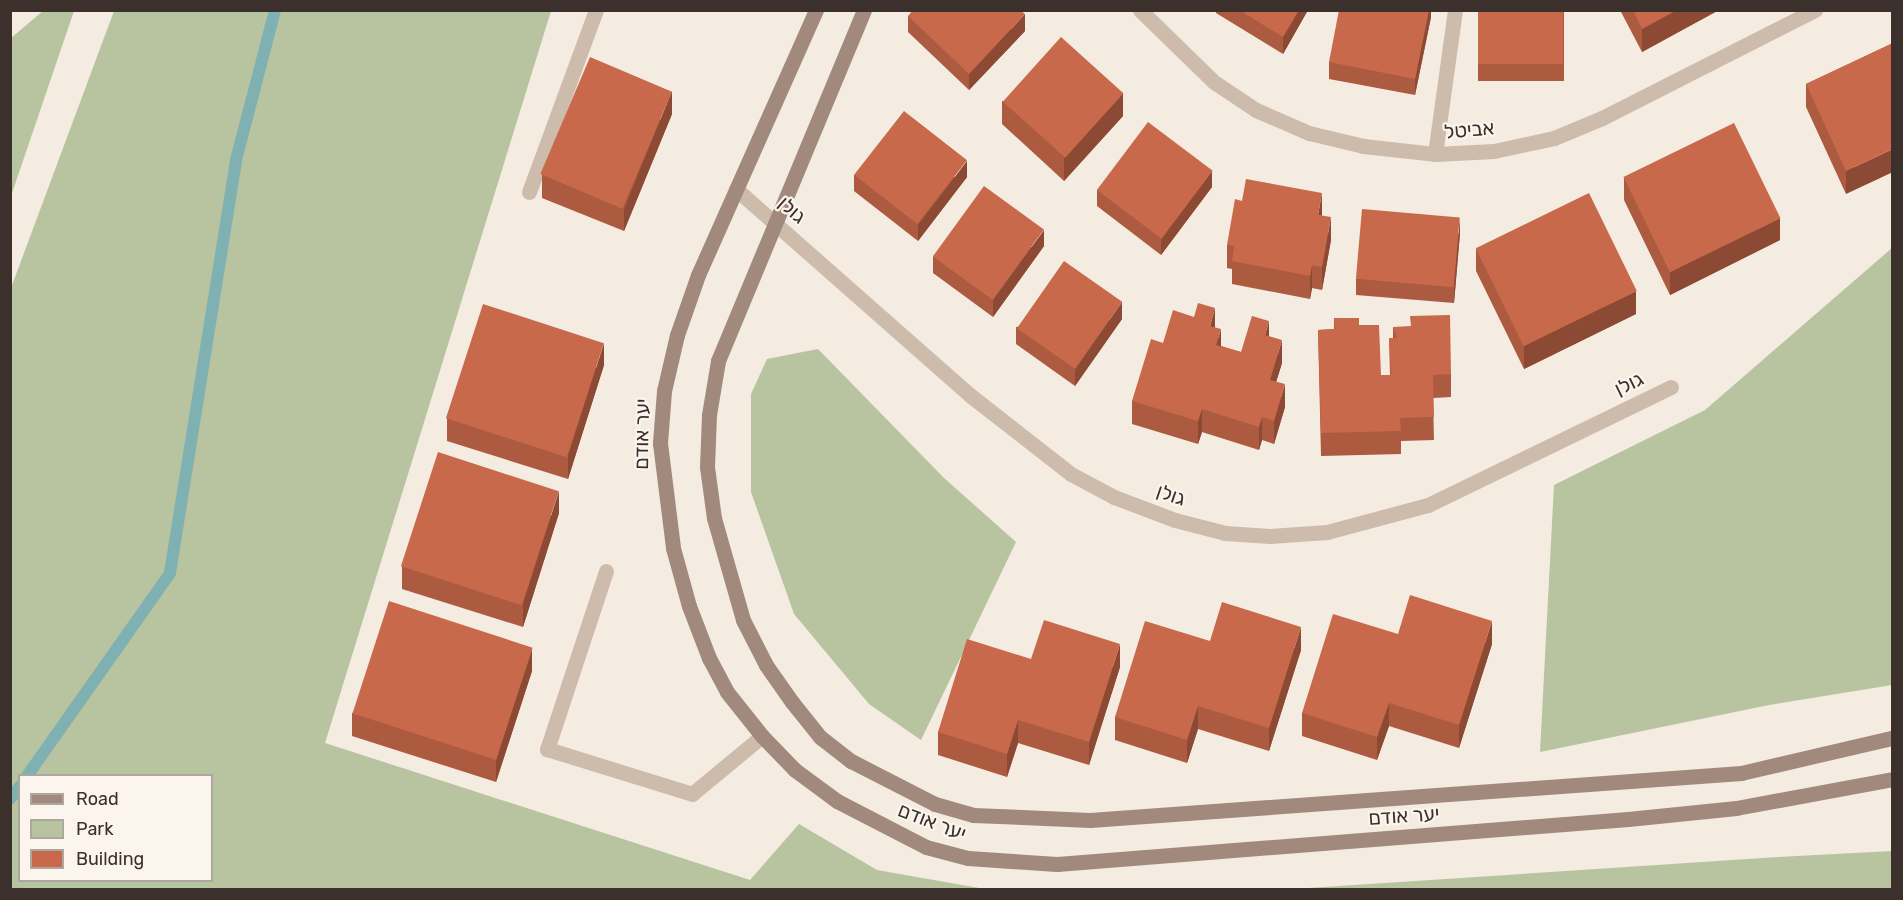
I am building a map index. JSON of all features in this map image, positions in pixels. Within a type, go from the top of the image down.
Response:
[{"type":"street","points":[[529,192],[596,10]]},
{"type":"street","name":"יער אודם","points":[[816,10],[736,189],[677,335],[664,391],[660,443],[673,548],[689,606],[728,692],[762,736],[795,770],[884,828],[926,847],[968,858],[1014,864],[1628,819],[1736,808],[1893,779]]},
{"type":"street","name":"יער אודם","points":[[864,10],[773,221],[718,362],[709,415],[707,467],[714,518],[743,620],[765,665],[820,737],[894,786],[935,804],[973,815],[1090,820],[1741,773],[1893,738]]},
{"type":"street","name":"אביטל","points":[[1140,10],[1214,82],[1256,110],[1310,133],[1363,146],[1435,154],[1494,151],[1554,138],[1602,118],[1815,10]]},
{"type":"street","points":[[1435,154],[1455,10]]},
{"type":"street","name":"גולן","points":[[736,189],[971,396],[1071,474],[1134,505],[1224,533],[1270,536],[1327,532],[1428,505],[1671,387]]},
{"type":"street","points":[[606,571],[547,748],[692,794],[762,736]]},
{"type":"green space","points":[[43,11],[74,11],[11,196],[11,38]]},
{"type":"green space","points":[[114,11],[551,11],[325,743],[750,880],[799,824],[877,870],[985,889],[11,889],[11,288]]},
{"type":"green space","points":[[1892,248],[1892,685],[1769,705],[1540,752],[1554,485],[1705,410]]},
{"type":"green space","points":[[818,349],[944,478],[1016,542],[921,740],[869,704],[794,614],[751,492],[751,394],[767,359]]},
{"type":"green space","points":[[1892,851],[1892,889],[1293,889],[1778,857]]},
{"type":"building","points":[[913,10],[1020,10],[1025,14],[969,74],[908,16]]},
{"type":"building","points":[[1239,10],[1299,10],[1283,37]]},
{"type":"building","points":[[1339,10],[1429,10],[1415,79],[1329,62]]},
{"type":"building","points":[[1478,10],[1563,10],[1563,64],[1478,64]]},
{"type":"building","points":[[1633,10],[1677,10],[1642,29]]},
{"type":"building","points":[[1061,37],[1123,93],[1065,158],[1003,102]]},
{"type":"building","points":[[1893,43],[1893,149],[1846,171],[1806,84]]},
{"type":"building","points":[[590,57],[672,92],[622,209],[540,174]]},
{"type":"building","points":[[904,111],[967,160],[917,224],[854,175]]},
{"type":"building","points":[[1148,122],[1213,171],[1162,239],[1097,190]]},
{"type":"building","points":[[1734,123],[1780,218],[1670,272],[1623,177]]},
{"type":"building","points":[[1246,179],[1322,193],[1318,215],[1331,217],[1322,267],[1312,265],[1310,276],[1232,261],[1234,246],[1227,245],[1235,199],[1242,201]]},
{"type":"building","points":[[984,186],[1044,229],[993,300],[933,256]]},
{"type":"building","points":[[1589,193],[1637,291],[1524,346],[1476,248]]},
{"type":"building","points":[[1362,209],[1460,218],[1454,287],[1356,279]]},
{"type":"building","points":[[1064,261],[1122,302],[1075,369],[1017,328]]},
{"type":"building","points":[[1198,303],[1215,308],[1210,326],[1221,329],[1216,345],[1241,352],[1252,316],[1269,321],[1265,335],[1282,340],[1270,380],[1285,384],[1274,421],[1262,417],[1259,427],[1202,409],[1198,421],[1132,401],[1151,339],[1163,343],[1173,310],[1194,317]]},
{"type":"building","points":[[483,304],[604,343],[567,457],[446,418]]},
{"type":"building","points":[[1450,315],[1451,374],[1433,375],[1434,417],[1400,418],[1401,431],[1321,433],[1318,330],[1335,329],[1334,318],[1359,318],[1359,325],[1379,325],[1381,375],[1391,375],[1389,338],[1397,338],[1393,327],[1411,326],[1410,316]]},
{"type":"building","points":[[438,452],[559,491],[522,605],[401,566]]},
{"type":"building","points":[[1410,595],[1492,621],[1459,725],[1389,703],[1377,737],[1302,713],[1333,614],[1398,634]]},
{"type":"building","points":[[389,601],[533,648],[496,760],[353,713]]},
{"type":"building","points":[[1222,602],[1301,627],[1269,728],[1198,706],[1187,740],[1115,717],[1145,621],[1210,641]]},
{"type":"building","points":[[1044,620],[1120,644],[1089,742],[1018,720],[1007,754],[938,732],[967,639],[1031,659]]},
{"type":"waterway","points":[[28,774],[170,573],[236,160],[275,10]]},
{"type":"waterway","points":[[10,799],[18,789]]}]
